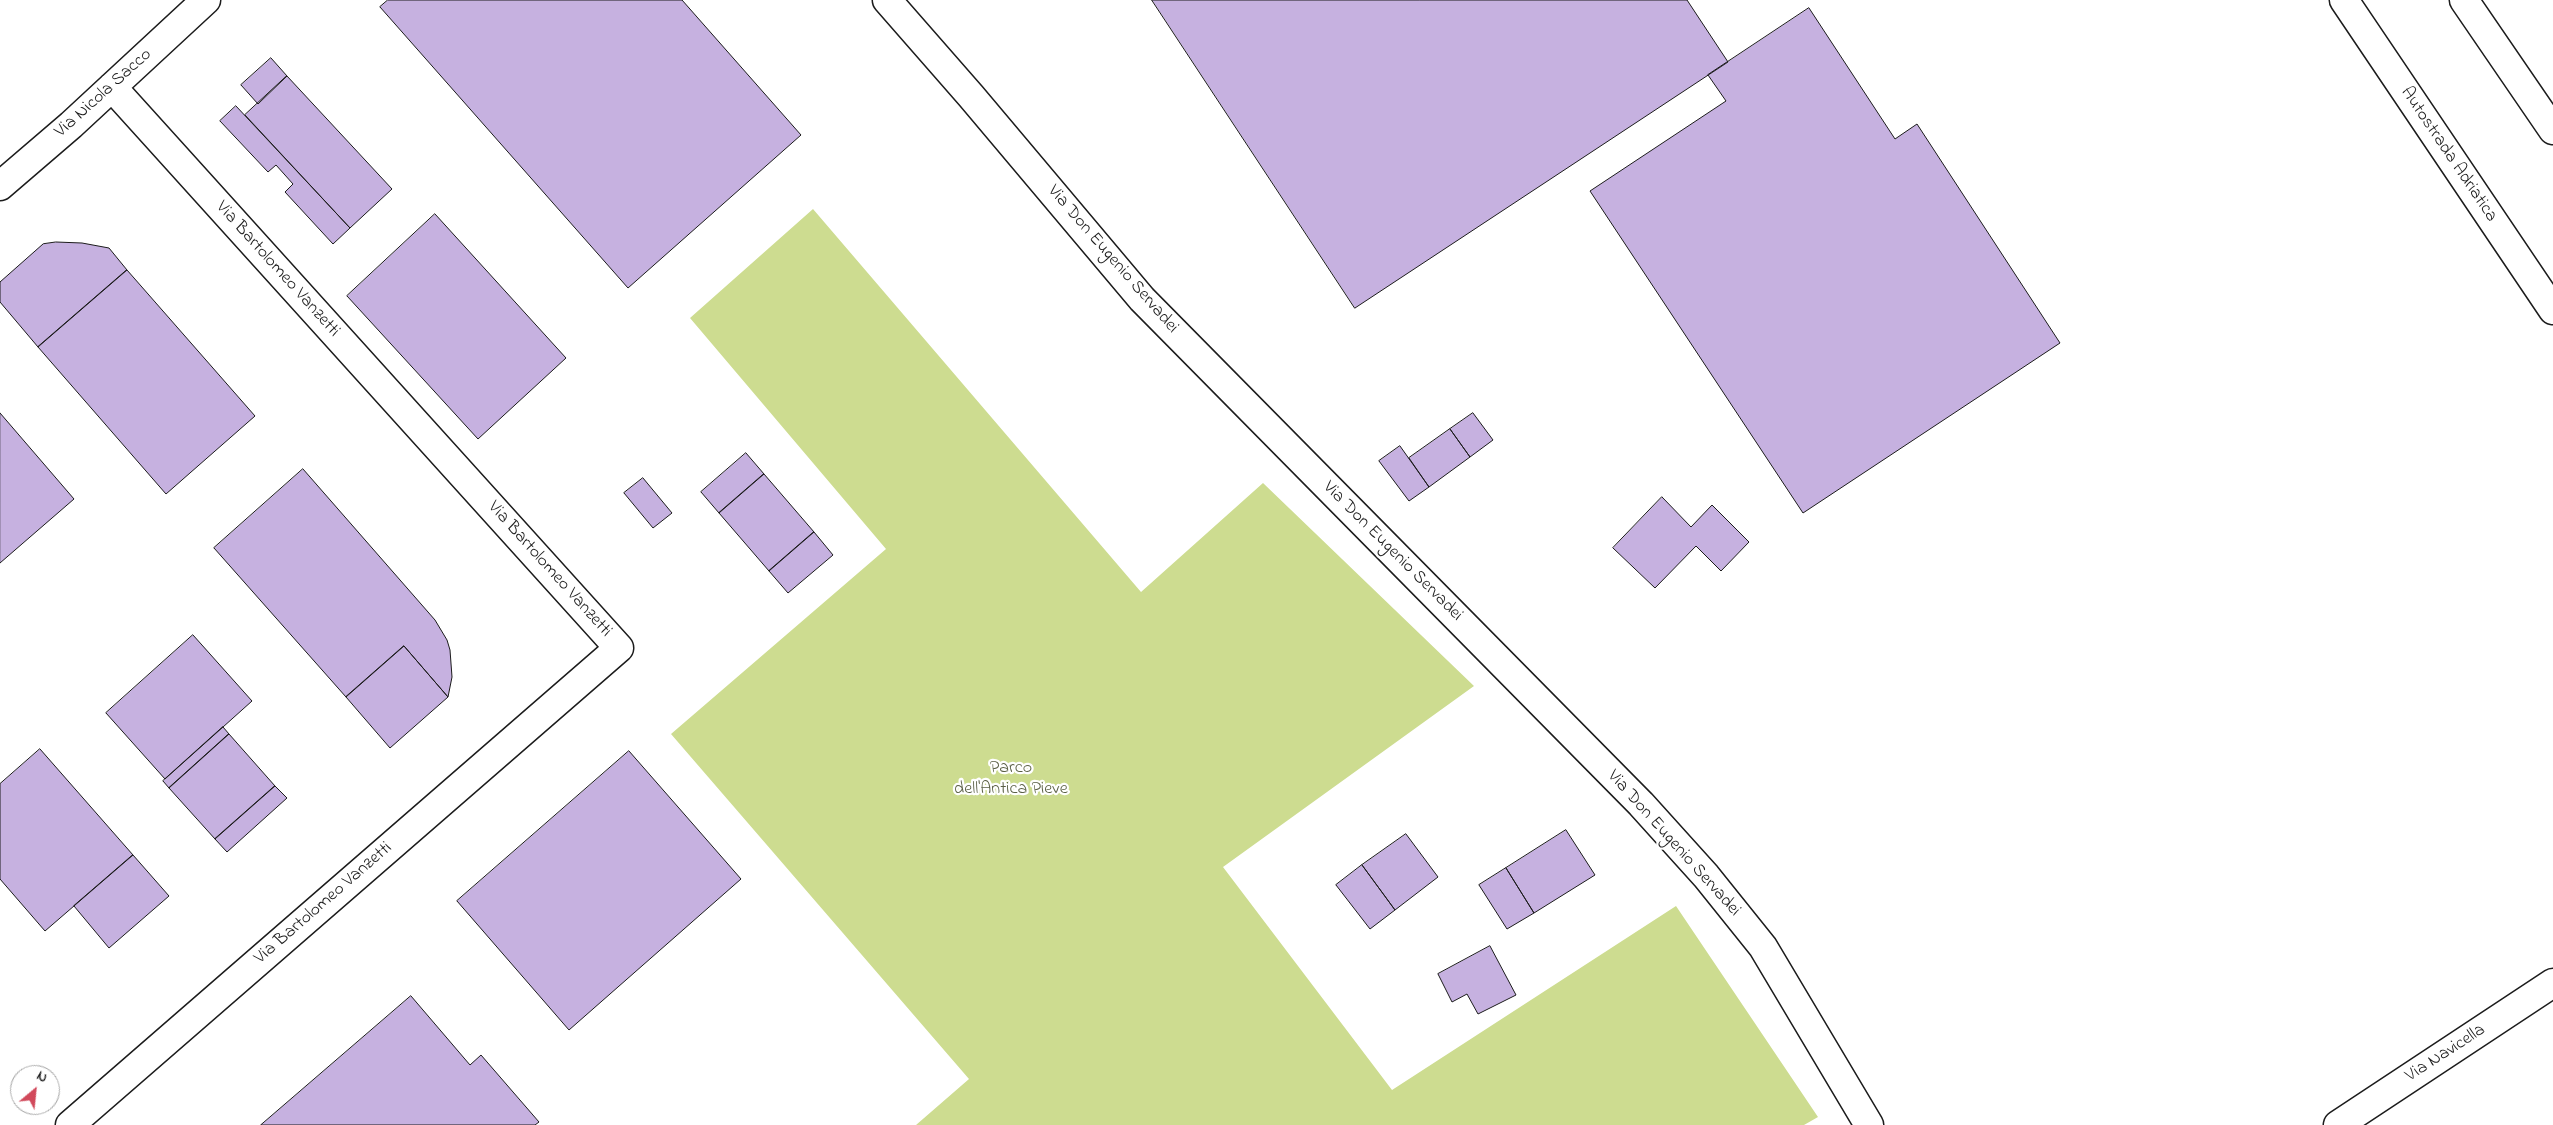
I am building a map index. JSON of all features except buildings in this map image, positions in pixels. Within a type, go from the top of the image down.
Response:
[{"type":"main road","name":"Via Nicola Sacco","points":[[0,186],[112,87],[206,0]]},
{"type":"main road","name":"Via Don Eugenio Servadei","points":[[887,0],[972,96],[1142,299],[1641,804],[1706,876],[1763,948],[1869,1125]]},
{"type":"main road","name":"Autostrada Adriatica","points":[[2344,0],[2553,310]]},
{"type":"main road","points":[[2464,0],[2553,130]]},
{"type":"main road","name":"Via Bartolomeo Vanzetti","points":[[70,1125],[619,648],[112,87]]},
{"type":"main road","name":"Via Navicella","points":[[2338,1125],[2553,983]]},
{"type":"green space","name":"Parco dell'Antica Pieve","points":[[813,209],[1141,592],[1263,483],[1474,686],[1223,867],[1392,1090],[1676,906],[1818,1117],[1804,1125],[916,1125],[969,1079],[671,734],[886,549],[690,318]]}]
